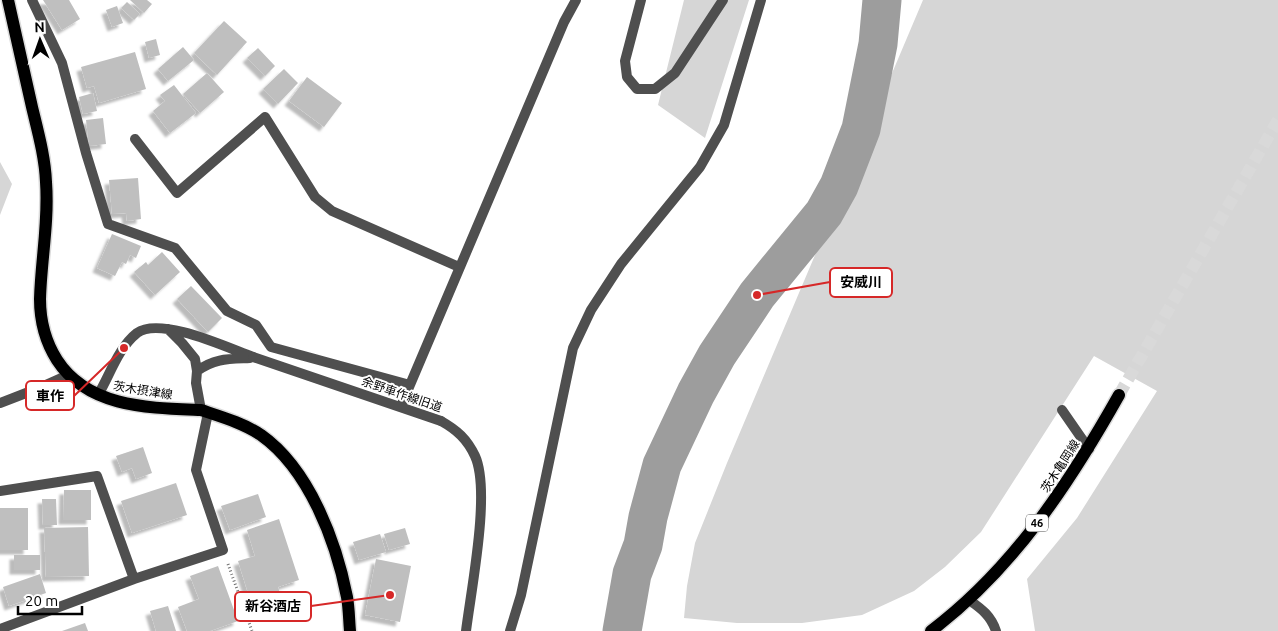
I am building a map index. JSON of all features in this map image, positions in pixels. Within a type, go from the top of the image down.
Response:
[{"type":"main road","name":"茨木摂津線","points":[[8,0],[40,143],[46,180],[47,220],[41,290],[41,318],[50,350],[68,375],[77,383],[112,401],[150,407],[205,411],[236,422],[261,435],[297,470],[320,514],[337,553],[348,598],[350,631]]},
{"type":"main road","name":"茨木亀岡線","points":[[931,631],[969,600],[1026,539],[1054,502],[1088,449],[1119,395]]},
{"type":"street","points":[[32,0],[62,63],[86,153],[108,224],[175,248],[228,311],[256,325],[271,347],[410,385]]},
{"type":"street","points":[[401,406],[564,22],[576,0]]},
{"type":"street","points":[[641,0],[626,61],[627,77],[637,90],[655,89],[674,73],[723,0]]},
{"type":"street","points":[[510,631],[521,595],[573,348],[591,310],[621,264],[700,167],[724,126],[761,0]]},
{"type":"street","points":[[135,139],[177,193],[265,117],[315,197],[332,211],[459,267]]},
{"type":"street","name":"余野車作線旧道","points":[[98,395],[124,348],[137,333],[154,327],[186,333],[401,406],[455,428],[464,438],[475,458],[480,478],[478,542],[466,631]]},
{"type":"street","points":[[0,629],[134,579],[223,550],[196,470],[205,411],[196,383],[195,359],[167,329]]},
{"type":"street","name":"余野車作線旧道","points":[[197,371],[208,363],[253,357]]},
{"type":"street","points":[[0,402],[68,375]]},
{"type":"street","points":[[1062,410],[1088,449]]},
{"type":"street","points":[[0,491],[97,476],[134,579]]},
{"type":"street","points":[[969,600],[985,610],[993,622],[996,631]]},
{"type":"path","points":[[223,550],[252,631]]},
{"type":"shaded area","points":[[684,0],[749,0],[705,138],[658,105]]},
{"type":"shaded area","points":[[923,0],[1278,0],[1278,631],[1035,631],[1027,579],[1077,518],[1157,391],[1094,356],[981,532],[945,567],[914,591],[862,615],[802,623],[737,623],[684,618],[687,586],[695,543]]},
{"type":"shaded area","points":[[0,162],[12,184],[0,215]]},
{"type":"building","points":[[43,0],[69,0],[80,19],[62,30]]},
{"type":"building","points":[[130,0],[147,0],[152,4],[144,13]]},
{"type":"building","points":[[127,2],[140,14],[134,20],[121,8]]},
{"type":"building","points":[[117,6],[123,23],[112,27],[106,10]]},
{"type":"building","points":[[224,21],[247,42],[217,75],[194,53]]},
{"type":"building","points":[[156,39],[160,55],[149,58],[145,42]]},
{"type":"building","points":[[183,47],[194,60],[168,81],[158,69]]},
{"type":"building","points":[[258,48],[275,66],[265,76],[247,58]]},
{"type":"building","points":[[135,52],[146,89],[99,103],[94,86],[87,88],[81,67]]},
{"type":"building","points":[[284,69],[298,83],[278,104],[263,89]]},
{"type":"building","points":[[207,73],[224,92],[200,113],[183,94]]},
{"type":"building","points":[[307,77],[342,103],[324,127],[289,101]]},
{"type":"building","points":[[174,85],[196,113],[170,133],[153,111],[165,101],[160,95]]},
{"type":"building","points":[[93,93],[97,111],[83,114],[79,97]]},
{"type":"building","points":[[103,118],[106,144],[89,146],[86,120]]},
{"type":"building","points":[[138,178],[141,219],[127,221],[126,213],[112,214],[109,180]]},
{"type":"building","points":[[112,234],[141,246],[136,258],[130,255],[126,264],[122,262],[115,276],[97,268]]},
{"type":"building","points":[[162,252],[180,272],[155,295],[134,272],[146,262],[148,265]]},
{"type":"building","points":[[191,286],[222,318],[208,332],[177,299]]},
{"type":"building","points":[[143,447],[152,473],[136,479],[132,468],[122,472],[116,456]]},
{"type":"building","points":[[176,483],[187,515],[132,533],[121,501]]},
{"type":"building","points":[[64,490],[91,490],[91,520],[63,520]]},
{"type":"building","points":[[258,494],[266,517],[230,530],[221,506]]},
{"type":"building","points":[[42,499],[56,499],[57,525],[43,525]]},
{"type":"building","points":[[0,508],[28,508],[28,550],[0,550]]},
{"type":"building","points":[[279,519],[299,580],[278,587],[284,605],[255,615],[238,561],[255,556],[247,530]]},
{"type":"building","points":[[88,527],[89,576],[46,577],[44,528]]},
{"type":"building","points":[[405,528],[410,544],[389,550],[384,534]]},
{"type":"building","points":[[380,534],[386,552],[359,560],[353,542]]},
{"type":"building","points":[[14,555],[40,555],[40,570],[14,570]]},
{"type":"building","points":[[376,559],[411,566],[400,622],[365,615]]},
{"type":"building","points":[[218,566],[238,621],[210,631],[187,631],[178,607],[199,599],[190,576]]},
{"type":"building","points":[[40,574],[46,593],[9,606],[3,587]]},
{"type":"building","points":[[168,606],[176,631],[156,631],[150,611]]},
{"type":"building","points":[[85,623],[88,631],[62,631]]},
{"type":"waterway","points":[[622,631],[632,574],[643,545],[648,517],[662,465],[696,393],[717,355],[757,295],[824,213],[839,186],[861,129],[878,44],[882,0]]},
{"type":"tunnel","points":[[1119,395],[1278,120]]},
{"type":"place","name":"安威川","points":[[757,295]]},
{"type":"place","name":"車作","points":[[124,348]]},
{"type":"place","name":"新谷酒店","points":[[390,595]]}]
